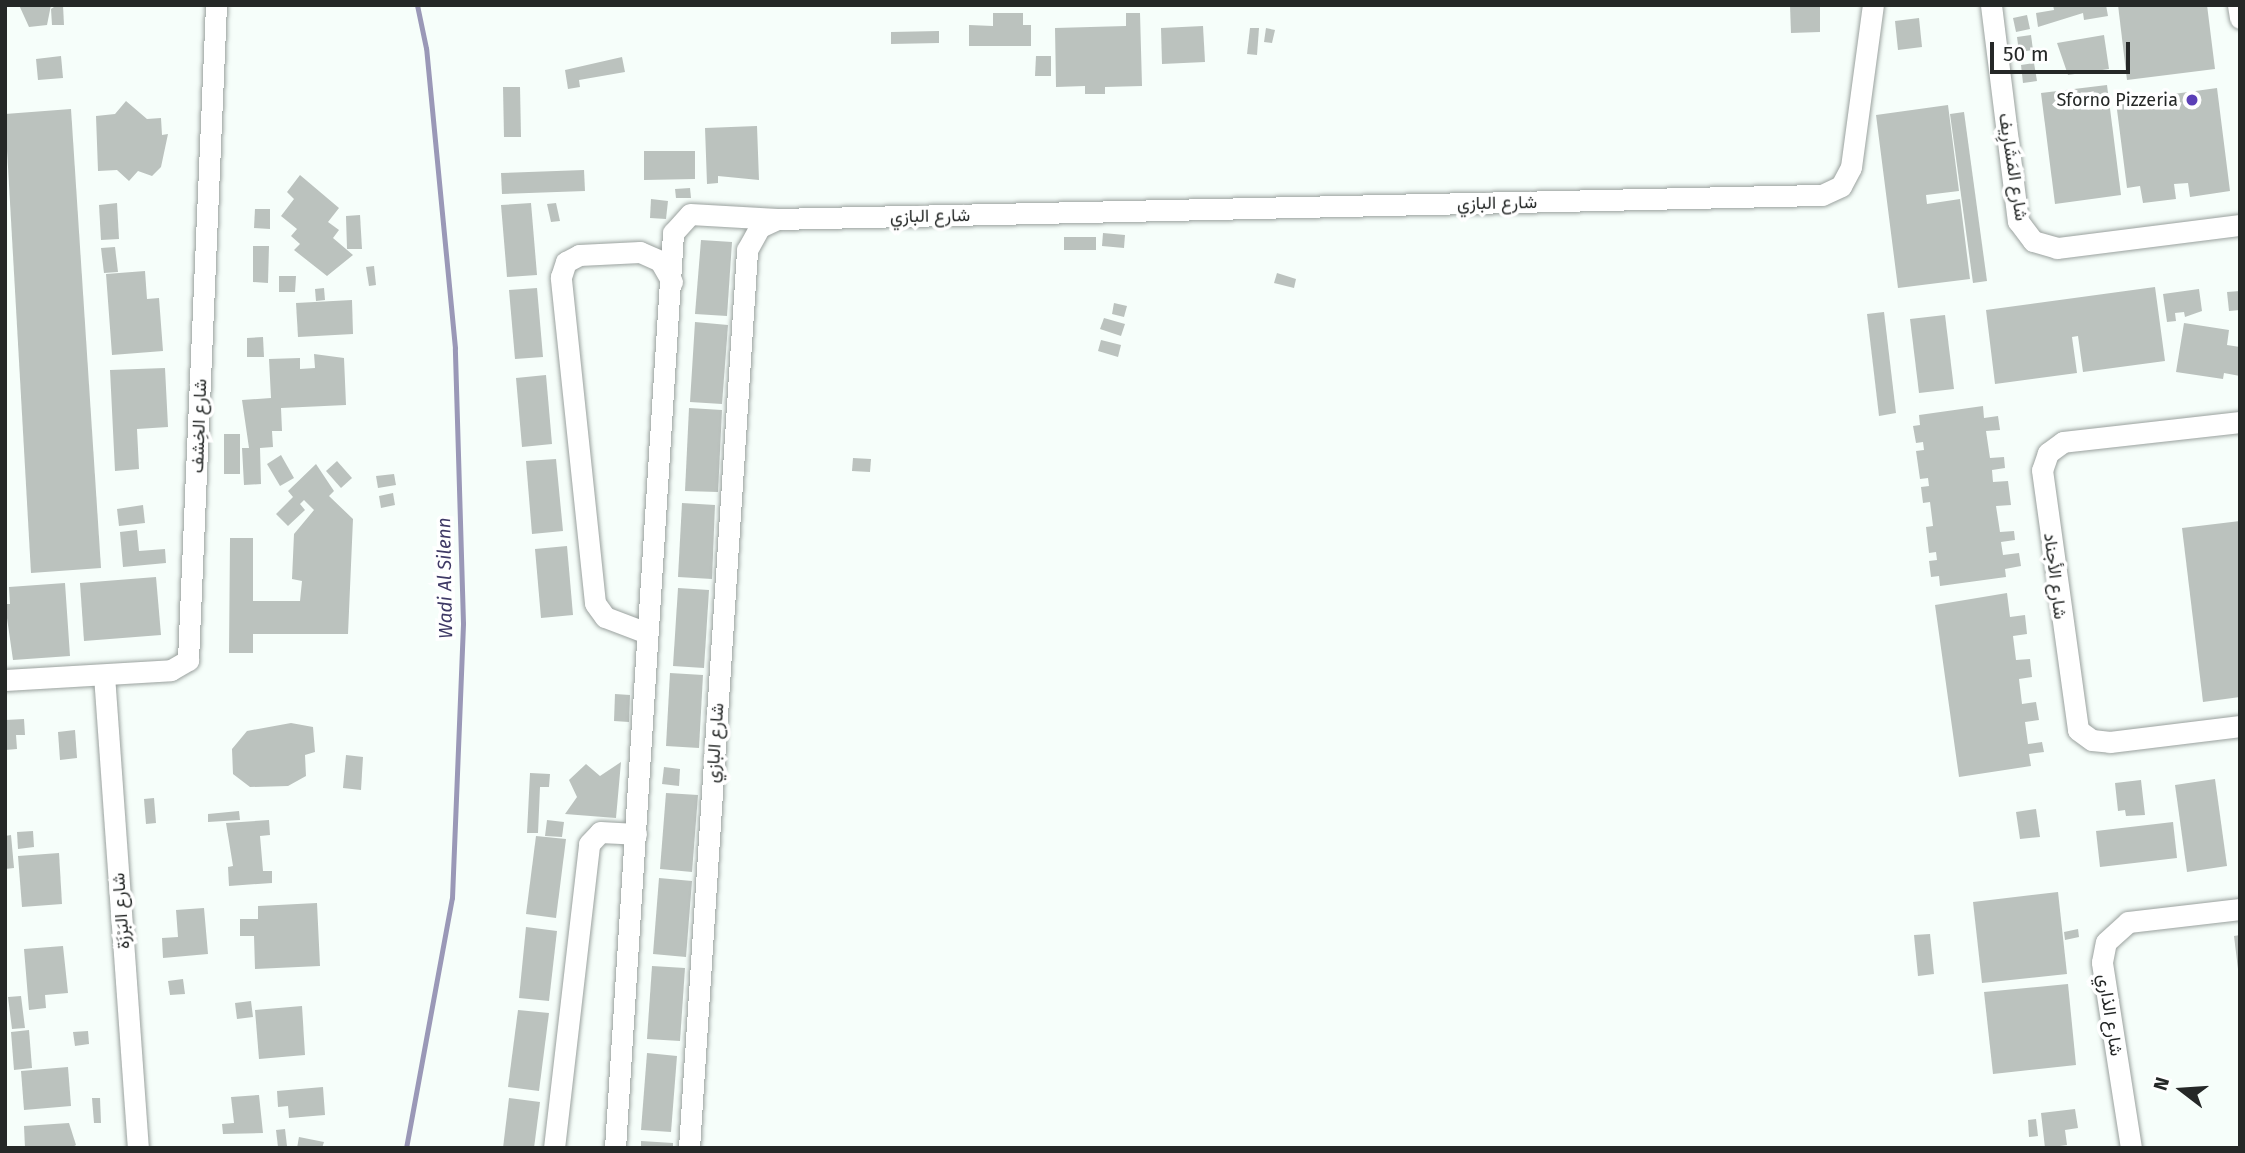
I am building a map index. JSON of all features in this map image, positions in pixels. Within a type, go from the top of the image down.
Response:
[{"type":"street","name":"شارع الخِشف","points":[[5,680],[178,668],[190,652],[216,5]]},
{"type":"street","name":"شارع البازي","points":[[689,1148],[747,250],[761,227],[776,219],[1822,195],[1841,186],[1851,167],[1872,5]]},
{"type":"street","name":"شارع المَشَارِيف","points":[[1991,5],[2018,220],[2033,241],[2057,248],[2240,225]]},
{"type":"street","points":[[2238,5],[2240,18]]},
{"type":"street","points":[[615,1148],[672,282],[673,233],[690,214],[776,219]]},
{"type":"street","points":[[647,633],[605,617],[595,603],[561,277],[566,262],[579,255],[640,252],[660,261],[672,282]]},
{"type":"street","name":"شارع الأجناد","points":[[2240,422],[2063,442],[2048,453],[2042,470],[2078,730],[2092,740],[2110,742],[2240,726]]},
{"type":"street","name":"شارع البَرْزَة","points":[[104,675],[138,1148]]},
{"type":"street","points":[[554,1148],[589,844],[600,832],[636,834]]},
{"type":"street","name":"شارع الذاري","points":[[2131,1148],[2102,962],[2106,942],[2128,922],[2240,909]]},
{"type":"building","points":[[19,5],[51,5],[47,25],[29,27]]},
{"type":"building","points":[[63,5],[64,25],[52,25],[51,9]]},
{"type":"building","points":[[1790,5],[1820,5],[1820,32],[1791,33]]},
{"type":"building","points":[[2053,5],[2106,5],[2108,16],[2084,20],[2083,13],[2038,27],[2036,13],[2054,10]]},
{"type":"building","points":[[2118,5],[2207,5],[2215,69],[2127,80]]},
{"type":"building","points":[[993,13],[1023,13],[1023,25],[1031,25],[1031,46],[969,46],[969,25],[993,26]]},
{"type":"building","points":[[1126,13],[1140,13],[1142,86],[1105,87],[1105,94],[1085,94],[1085,86],[1056,87],[1055,28],[1126,26]]},
{"type":"building","points":[[2027,15],[2030,29],[2016,32],[2013,18]]},
{"type":"building","points":[[1919,18],[1922,47],[1898,50],[1895,21]]},
{"type":"building","points":[[1203,26],[1205,62],[1162,64],[1161,28]]},
{"type":"building","points":[[1250,28],[1259,28],[1257,55],[1247,54]]},
{"type":"building","points":[[1266,28],[1275,30],[1272,43],[1264,42]]},
{"type":"building","points":[[939,31],[939,43],[891,44],[891,32]]},
{"type":"building","points":[[2031,35],[2033,50],[2019,52],[2017,37]]},
{"type":"building","points":[[2104,35],[2109,69],[2068,75],[2057,43]]},
{"type":"building","points":[[61,56],[63,78],[38,80],[36,59]]},
{"type":"building","points":[[1036,56],[1051,56],[1051,76],[1035,76]]},
{"type":"building","points":[[622,57],[625,72],[579,80],[580,87],[568,89],[565,70]]},
{"type":"building","points":[[2034,63],[2037,81],[2023,83],[2021,65]]},
{"type":"building","points":[[2107,85],[2121,195],[2055,204],[2041,93]]},
{"type":"building","points":[[503,87],[520,87],[521,137],[504,137]]},
{"type":"building","points":[[2217,88],[2230,191],[2190,197],[2188,183],[2174,184],[2176,199],[2143,203],[2140,186],[2127,188],[2116,102]]},
{"type":"building","points":[[126,101],[147,119],[161,118],[162,135],[168,134],[161,167],[152,176],[138,171],[129,181],[117,170],[98,171],[96,116],[115,114]]},
{"type":"building","points":[[1948,105],[1959,191],[1926,195],[1927,204],[1960,199],[1970,279],[1898,288],[1876,115]]},
{"type":"building","points":[[71,109],[101,568],[31,573],[5,114]]},
{"type":"building","points":[[1964,112],[1987,281],[1973,283],[1950,114]]},
{"type":"building","points":[[757,126],[759,180],[718,176],[718,183],[707,184],[705,128]]},
{"type":"building","points":[[644,151],[695,151],[695,179],[644,180]]},
{"type":"building","points":[[584,170],[585,191],[502,194],[501,173]]},
{"type":"building","points":[[300,175],[339,208],[328,222],[339,230],[333,238],[353,255],[327,276],[294,250],[300,244],[291,236],[297,229],[281,216],[294,199],[287,192]]},
{"type":"building","points":[[690,188],[691,198],[676,198],[675,189]]},
{"type":"building","points":[[651,199],[668,201],[666,219],[650,218]]},
{"type":"building","points":[[117,203],[119,239],[101,240],[99,205]]},
{"type":"building","points":[[531,203],[537,275],[507,277],[501,205]]},
{"type":"building","points":[[556,203],[560,221],[551,222],[547,204]]},
{"type":"building","points":[[255,209],[270,209],[270,229],[254,228]]},
{"type":"building","points":[[360,215],[362,249],[347,249],[346,216]]},
{"type":"building","points":[[1103,233],[1125,235],[1124,248],[1102,246]]},
{"type":"building","points":[[1064,237],[1096,237],[1096,250],[1064,250]]},
{"type":"building","points":[[701,240],[732,242],[727,316],[695,314]]},
{"type":"building","points":[[253,246],[269,246],[268,283],[253,282]]},
{"type":"building","points":[[115,247],[118,272],[104,273],[101,248]]},
{"type":"building","points":[[374,266],[376,285],[369,286],[366,267]]},
{"type":"building","points":[[145,271],[147,299],[159,298],[163,351],[112,355],[106,274]]},
{"type":"building","points":[[1277,273],[1296,279],[1294,288],[1274,283]]},
{"type":"building","points":[[279,276],[296,276],[295,292],[279,292]]},
{"type":"building","points":[[2155,287],[2165,361],[2083,372],[2078,336],[2072,337],[2077,373],[1995,384],[1986,310]]},
{"type":"building","points":[[324,288],[325,300],[316,301],[315,289]]},
{"type":"building","points":[[537,288],[543,357],[515,359],[509,290]]},
{"type":"building","points":[[2199,289],[2202,311],[2185,317],[2184,312],[2175,313],[2176,321],[2167,322],[2163,294]]},
{"type":"building","points":[[2240,291],[2240,310],[2229,311],[2227,292]]},
{"type":"building","points":[[352,300],[353,334],[298,337],[296,303]]},
{"type":"building","points":[[1114,303],[1127,306],[1124,317],[1112,314]]},
{"type":"building","points":[[1884,312],[1896,413],[1879,416],[1867,314]]},
{"type":"building","points":[[1945,315],[1954,389],[1919,393],[1910,319]]},
{"type":"building","points":[[1104,318],[1125,324],[1121,336],[1100,329]]},
{"type":"building","points":[[695,322],[728,325],[722,404],[690,402]]},
{"type":"building","points":[[2184,323],[2229,330],[2227,345],[2240,347],[2240,376],[2224,373],[2223,379],[2176,372]]},
{"type":"building","points":[[263,337],[264,357],[247,357],[247,338]]},
{"type":"building","points":[[1101,340],[1121,345],[1118,357],[1098,351]]},
{"type":"building","points":[[314,354],[344,358],[346,405],[281,408],[282,431],[272,431],[273,447],[260,448],[261,484],[244,485],[242,448],[249,448],[242,400],[271,398],[269,359],[300,358],[300,369],[315,368]]},
{"type":"building","points":[[165,368],[168,427],[137,429],[139,469],[115,471],[110,370]]},
{"type":"building","points":[[546,375],[552,444],[522,447],[516,378]]},
{"type":"building","points":[[1983,406],[1984,418],[1998,416],[2000,430],[1986,431],[1990,458],[2004,457],[2005,468],[1992,470],[1993,482],[2008,481],[2011,505],[1996,506],[2000,532],[2014,531],[2015,540],[2001,542],[2003,555],[2019,553],[2021,566],[2005,569],[2006,577],[1940,586],[1939,576],[1931,577],[1929,561],[1937,560],[1936,552],[1929,553],[1926,527],[1933,526],[1930,502],[1923,503],[1921,487],[1929,486],[1928,478],[1920,479],[1916,451],[1924,450],[1923,442],[1916,443],[1913,426],[1920,425],[1919,415]]},
{"type":"building","points":[[689,408],[722,410],[718,492],[685,491]]},
{"type":"building","points":[[224,434],[240,434],[240,474],[224,474]]},
{"type":"building","points":[[281,455],[294,478],[280,486],[267,464]]},
{"type":"building","points":[[853,458],[871,459],[870,472],[852,471]]},
{"type":"building","points":[[556,459],[563,531],[532,534],[526,461]]},
{"type":"building","points":[[337,461],[352,478],[341,488],[326,471]]},
{"type":"building","points":[[316,464],[334,491],[329,496],[353,519],[348,634],[253,634],[253,653],[229,653],[230,538],[253,538],[253,601],[300,601],[302,581],[292,579],[294,534],[314,510],[304,500],[300,504],[305,510],[288,526],[276,514],[293,497],[288,491]]},
{"type":"building","points":[[394,474],[396,485],[378,488],[376,476]]},
{"type":"building","points":[[393,493],[395,505],[381,508],[379,496]]},
{"type":"building","points":[[682,503],[715,505],[712,579],[678,577]]},
{"type":"building","points":[[143,505],[145,523],[119,526],[117,509]]},
{"type":"building","points":[[2240,521],[2240,697],[2203,702],[2182,528]]},
{"type":"building","points":[[137,530],[139,551],[165,549],[166,563],[123,567],[120,532]]},
{"type":"building","points":[[567,546],[573,615],[541,618],[535,549]]},
{"type":"building","points":[[156,577],[161,635],[84,641],[80,583]]},
{"type":"building","points":[[65,583],[70,656],[13,660],[5,604],[10,604],[9,587]]},
{"type":"building","points":[[678,588],[709,590],[704,668],[673,666]]},
{"type":"building","points":[[2007,593],[2010,617],[2025,615],[2027,634],[2013,636],[2016,660],[2030,659],[2032,677],[2019,679],[2022,704],[2036,702],[2039,720],[2025,722],[2028,744],[2042,742],[2044,752],[2029,754],[2031,766],[1959,777],[1935,605]]},
{"type":"building","points":[[670,673],[703,675],[699,748],[666,746]]},
{"type":"building","points":[[615,694],[630,695],[629,722],[614,721]]},
{"type":"building","points":[[24,719],[25,735],[16,735],[17,749],[5,750],[5,720]]},
{"type":"building","points":[[291,723],[313,727],[315,752],[305,755],[306,776],[288,786],[250,787],[233,774],[232,749],[247,731]]},
{"type":"building","points":[[75,730],[77,758],[60,760],[58,732]]},
{"type":"building","points":[[346,755],[363,757],[361,790],[343,788]]},
{"type":"building","points":[[621,762],[616,818],[565,814],[577,797],[569,780],[586,764],[600,776]]},
{"type":"building","points":[[664,767],[680,769],[679,786],[662,784]]},
{"type":"building","points":[[530,773],[550,774],[549,787],[540,787],[538,833],[527,833]]},
{"type":"building","points":[[2215,779],[2227,866],[2187,872],[2175,785]]},
{"type":"building","points":[[2141,780],[2145,815],[2126,816],[2125,810],[2118,811],[2115,783]]},
{"type":"building","points":[[666,793],[698,795],[692,872],[660,869]]},
{"type":"building","points":[[154,798],[156,823],[146,824],[144,799]]},
{"type":"building","points":[[2036,809],[2040,837],[2020,839],[2016,812]]},
{"type":"building","points":[[239,811],[240,820],[208,822],[208,814]]},
{"type":"building","points":[[269,820],[270,835],[260,836],[263,871],[272,871],[272,883],[229,886],[228,867],[233,866],[226,823]]},
{"type":"building","points":[[547,820],[564,822],[562,837],[545,836]]},
{"type":"building","points":[[2173,822],[2177,858],[2100,867],[2096,831]]},
{"type":"building","points":[[33,831],[34,847],[18,849],[17,832]]},
{"type":"building","points":[[11,835],[14,868],[5,869],[5,836]]},
{"type":"building","points":[[536,836],[566,839],[556,918],[526,914]]},
{"type":"building","points":[[59,853],[62,904],[22,907],[18,856]]},
{"type":"building","points":[[659,878],[692,881],[686,957],[653,954]]},
{"type":"building","points":[[2058,892],[2067,974],[1982,983],[1973,902]]},
{"type":"building","points":[[317,903],[320,966],[255,969],[254,936],[240,936],[240,919],[258,919],[258,906]]},
{"type":"building","points":[[204,908],[208,954],[163,958],[162,938],[178,937],[176,910]]},
{"type":"building","points":[[526,927],[557,931],[549,1001],[519,998]]},
{"type":"building","points":[[2078,929],[2079,937],[2065,940],[2064,932]]},
{"type":"building","points":[[1930,934],[1934,974],[1918,976],[1914,935]]},
{"type":"building","points":[[2240,935],[2240,969],[2238,969],[2234,936]]},
{"type":"building","points":[[63,946],[68,993],[45,995],[46,1008],[29,1010],[24,949]]},
{"type":"building","points":[[652,966],[685,968],[680,1041],[647,1039]]},
{"type":"building","points":[[183,979],[185,994],[170,995],[168,981]]},
{"type":"building","points":[[2068,984],[2076,1065],[1993,1074],[1984,992]]},
{"type":"building","points":[[21,996],[25,1028],[12,1029],[8,997]]},
{"type":"building","points":[[251,1001],[253,1017],[237,1019],[235,1003]]},
{"type":"building","points":[[302,1006],[305,1055],[259,1059],[255,1010]]},
{"type":"building","points":[[518,1010],[549,1013],[539,1091],[508,1087]]},
{"type":"building","points":[[29,1030],[32,1068],[14,1070],[11,1032]]},
{"type":"building","points":[[88,1031],[89,1044],[75,1046],[73,1032]]},
{"type":"building","points":[[647,1053],[677,1056],[671,1132],[641,1130]]},
{"type":"building","points":[[68,1067],[71,1106],[24,1110],[21,1071]]},
{"type":"building","points":[[323,1087],[325,1115],[289,1118],[288,1106],[278,1107],[277,1091]]},
{"type":"building","points":[[259,1095],[263,1133],[223,1134],[222,1124],[234,1123],[231,1097]]},
{"type":"building","points":[[92,1098],[100,1098],[101,1123],[94,1123]]},
{"type":"building","points":[[509,1098],[540,1102],[534,1148],[503,1148]]},
{"type":"building","points":[[2075,1109],[2078,1128],[2065,1130],[2067,1145],[2045,1148],[2041,1113]]},
{"type":"building","points":[[2036,1119],[2038,1136],[2029,1137],[2028,1120]]},
{"type":"building","points":[[69,1123],[76,1145],[71,1148],[25,1148],[24,1126]]},
{"type":"building","points":[[285,1129],[287,1146],[278,1147],[276,1130]]},
{"type":"building","points":[[299,1137],[324,1142],[322,1148],[297,1148]]},
{"type":"building","points":[[641,1141],[673,1143],[673,1148],[641,1148]]},
{"type":"waterway","name":"Wadi Al Silenn","points":[[406,1148],[452,898],[463,623],[455,348],[426,48],[417,5]]},
{"type":"place","name":"Sforno Pizzeria","points":[[2192,100]]}]
